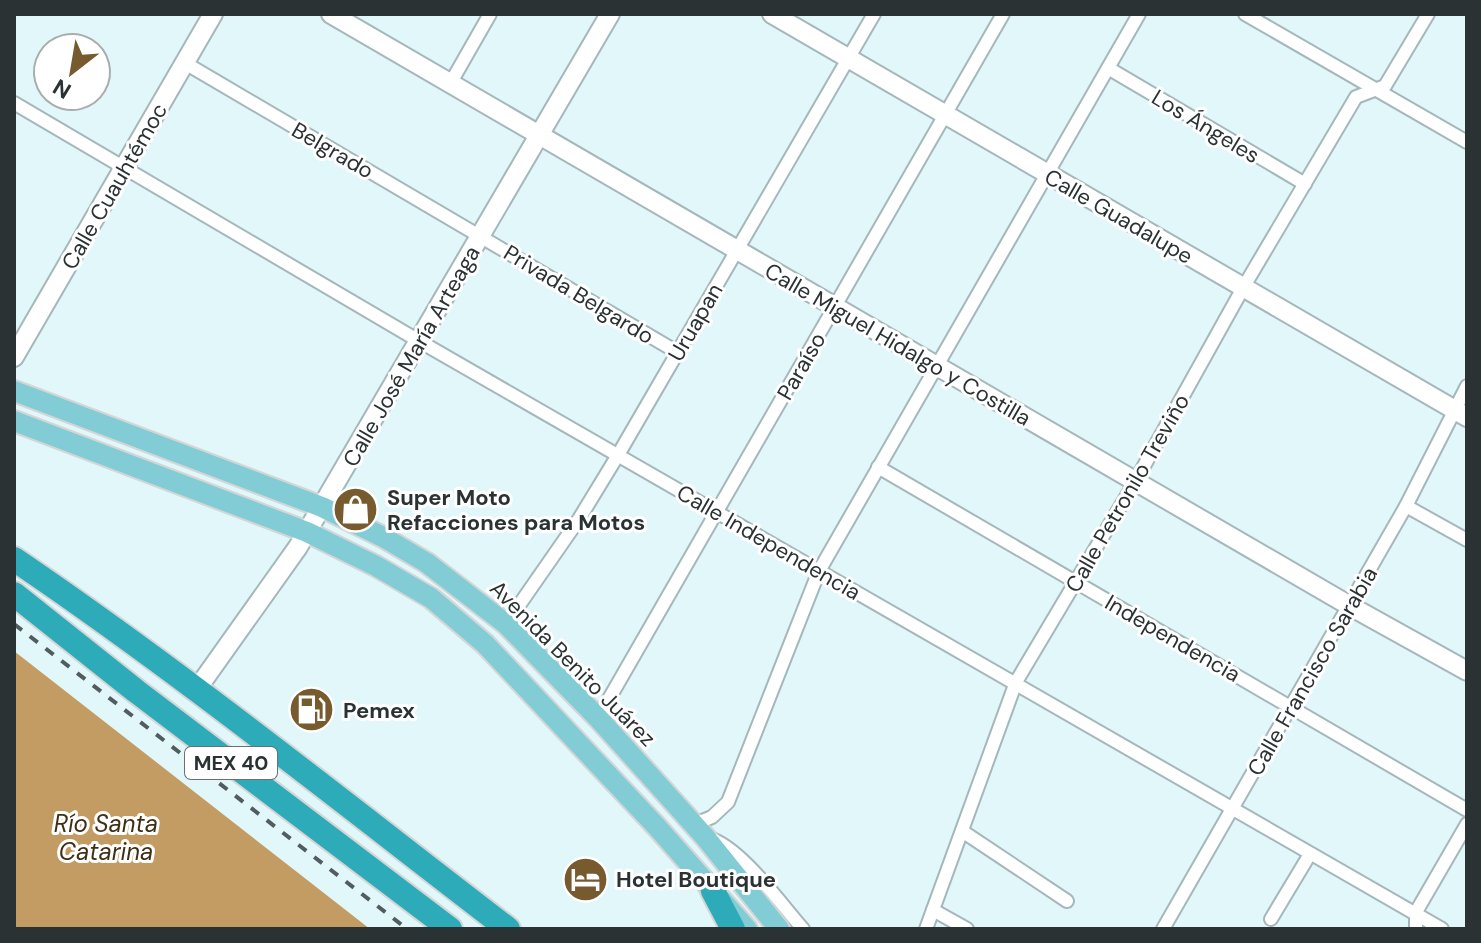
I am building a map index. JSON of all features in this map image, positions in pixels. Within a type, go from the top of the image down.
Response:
[{"type":"highway","name":"MEX 40","points":[[14,559],[197,689],[508,929]]},
{"type":"highway","name":"MEX 40","points":[[14,593],[136,691],[450,929]]},
{"type":"highway","points":[[14,593],[152,656]]},
{"type":"highway","points":[[713,891],[733,929]]},
{"type":"main road","name":"Avenida Benito Juárez","points":[[14,391],[322,507],[427,563],[506,624],[598,718],[700,831],[779,929]]},
{"type":"main road","points":[[14,421],[307,532],[376,566],[431,598],[485,644],[657,827],[747,929]]},
{"type":"main road","points":[[657,827],[687,827],[700,831]]},
{"type":"street","name":"Calle Cuauhtémoc","points":[[14,357],[213,14]]},
{"type":"street","name":"Calle Miguel Hidalgo y Costilla","points":[[331,14],[1135,482],[1467,671]]},
{"type":"street","points":[[450,84],[490,14]]},
{"type":"street","name":"Calle José María Arteaga","points":[[197,689],[275,583],[307,532],[610,14]]},
{"type":"street","name":"Calle Guadalupe","points":[[772,14],[1243,288],[1463,411]]},
{"type":"street","name":"Uruapan","points":[[506,624],[579,519],[618,455],[874,14]]},
{"type":"street","name":"Paraíso","points":[[598,718],[1003,14]]},
{"type":"street","points":[[803,929],[738,856],[700,831],[728,802],[736,787],[819,571],[1139,14]]},
{"type":"street","points":[[1245,14],[1467,142]]},
{"type":"street","name":"Calle Petronilo Treviño","points":[[926,929],[1016,682],[1356,97],[1378,90],[1391,78],[1428,14]]},
{"type":"street","name":"Belgrado","points":[[185,63],[481,236]]},
{"type":"street","name":"Los Ángeles","points":[[1108,68],[1305,184]]},
{"type":"street","name":"Calle Independencia","points":[[14,103],[419,341],[1442,929]]},
{"type":"street","name":"Privada Belgardo","points":[[481,236],[677,352]]},
{"type":"street","name":"Calle Francisco Sarabia","points":[[1163,929],[1463,411],[1467,386]]},
{"type":"street","name":"Independencia","points":[[878,467],[1467,810]]},
{"type":"street","points":[[1406,506],[1467,540]]},
{"type":"street","points":[[1416,929],[1416,912],[1467,824]]},
{"type":"street","points":[[962,831],[1067,901]]},
{"type":"street","points":[[1271,919],[1310,854]]},
{"type":"street","points":[[933,910],[967,929]]},
{"type":"water","name":"Río Santa Catarina","points":[[14,651],[370,929],[14,929]]},
{"type":"building","name":"Pemex","points":[[314,691],[328,699],[311,728],[297,720]]},
{"type":"railway","points":[[14,624],[407,929]]},
{"type":"place","name":"Super Moto Refacciones para Motos","points":[[356,510]]},
{"type":"place","name":"Pemex","points":[[312,710]]},
{"type":"place","name":"Hotel Boutique","points":[[585,879]]}]
